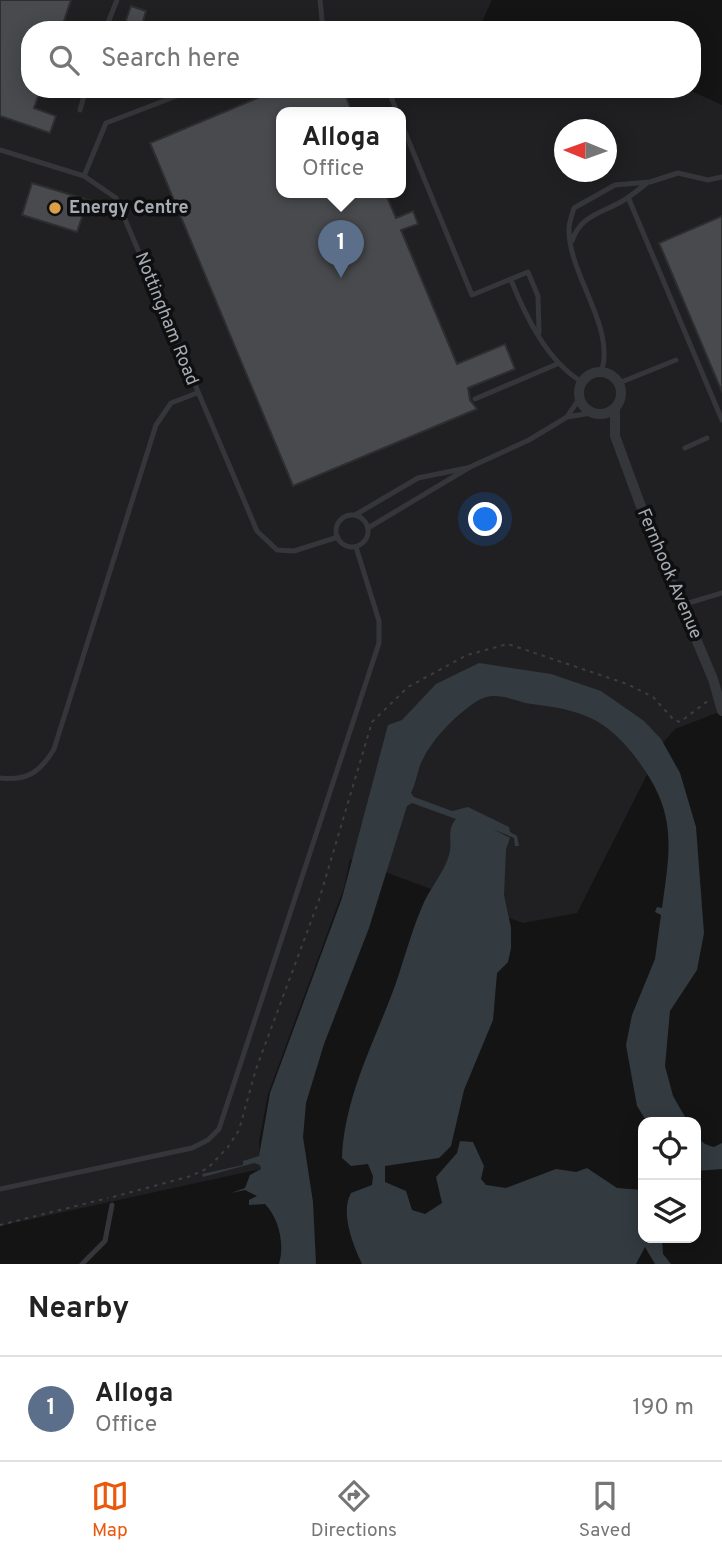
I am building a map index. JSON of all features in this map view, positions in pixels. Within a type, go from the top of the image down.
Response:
[{"type":"street","points":[[601,372],[610,374],[619,383],[621,396],[615,408],[593,414],[579,399],[582,382],[588,375],[601,372]]},
{"type":"street","name":"Fernhook Avenue","points":[[615,408],[615,436],[722,711]]},
{"type":"street","name":"Fernhook Avenue","points":[[593,414],[615,436]]},
{"type":"lane","points":[[109,21],[117,0]]},
{"type":"lane","points":[[320,0],[322,21]]},
{"type":"lane","points":[[80,110],[83,98]]},
{"type":"lane","points":[[84,176],[106,123],[171,98]]},
{"type":"lane","points":[[406,132],[472,295],[528,272],[538,296],[539,333]]},
{"type":"lane","name":"Nottingham Road","points":[[0,150],[84,176],[116,198],[197,393],[257,531],[266,544],[277,551],[294,551],[338,537]]},
{"type":"lane","points":[[601,372],[605,362],[603,340],[569,230],[574,208],[589,196],[615,185],[650,182],[678,173],[708,180],[722,177]]},
{"type":"lane","points":[[572,244],[576,228],[593,214],[628,197],[650,182]]},
{"type":"lane","points":[[628,197],[722,420]]},
{"type":"lane","points":[[511,280],[557,364],[582,382]]},
{"type":"lane","points":[[619,383],[676,360]]},
{"type":"lane","points":[[475,399],[557,364]]},
{"type":"lane","points":[[0,778],[26,778],[42,769],[54,749],[156,425],[171,403],[197,393]]},
{"type":"lane","points":[[368,528],[470,467],[529,440],[566,417],[579,399]]},
{"type":"lane","points":[[566,417],[593,414]]},
{"type":"lane","points":[[685,448],[707,438]]},
{"type":"lane","points":[[355,515],[365,522],[368,528],[366,540],[356,547],[345,546],[338,537],[340,521],[418,478],[470,467]]},
{"type":"lane","points":[[0,1189],[192,1148],[208,1140],[219,1129],[379,643],[379,621],[356,547]]},
{"type":"lane","points":[[682,605],[722,593]]},
{"type":"lane","points":[[82,1264],[106,1241],[112,1205]]},
{"type":"path","points":[[0,1225],[191,1176],[208,1168],[228,1147],[239,1130],[256,1069],[319,900],[372,722],[408,687],[467,655],[508,644],[627,684],[653,698],[674,720],[680,722],[717,693]]},
{"type":"shaded area","points":[[0,0],[492,0],[482,21],[21,21],[21,98],[701,98],[701,95],[722,105],[722,711],[675,729],[663,743],[577,913],[523,923],[350,859],[344,888],[268,1094],[259,1142],[261,1169],[0,1226]]},
{"type":"shaded area","points":[[479,663],[551,674],[601,691],[644,721],[661,739],[680,773],[696,827],[704,933],[697,970],[670,1011],[665,1066],[673,1096],[685,1117],[644,1117],[637,1106],[626,1045],[632,1015],[655,959],[661,915],[655,912],[657,907],[662,908],[668,865],[668,829],[659,795],[625,744],[591,718],[565,709],[496,696],[482,699],[466,709],[451,722],[425,754],[411,793],[414,797],[452,811],[468,807],[509,827],[510,832],[517,836],[519,846],[515,846],[514,838],[493,829],[510,838],[506,849],[504,895],[511,928],[511,948],[508,962],[497,973],[493,1020],[464,1090],[451,1146],[439,1158],[385,1166],[385,1182],[406,1191],[412,1210],[425,1214],[442,1203],[436,1177],[457,1153],[460,1141],[473,1142],[484,1166],[481,1179],[486,1185],[506,1188],[556,1169],[576,1172],[587,1168],[617,1188],[638,1190],[638,1243],[662,1243],[663,1254],[671,1264],[655,1264],[645,1247],[636,1264],[362,1264],[347,1219],[348,1201],[351,1193],[372,1185],[373,1176],[368,1164],[351,1166],[342,1158],[348,1117],[359,1077],[394,988],[417,918],[447,862],[451,827],[456,819],[412,803],[407,806],[369,928],[324,1044],[306,1103],[303,1137],[313,1202],[316,1264],[279,1264],[281,1240],[270,1210],[265,1204],[249,1205],[249,1200],[257,1196],[245,1190],[231,1193],[245,1188],[250,1175],[261,1169],[260,1165],[254,1163],[203,1177],[202,1174],[243,1165],[243,1161],[259,1156],[270,1093],[342,898],[388,725],[402,720],[436,684]]},
{"type":"shaded area","points":[[701,1141],[714,1147],[722,1143],[722,1169],[701,1171]]},
{"type":"building","points":[[0,0],[71,0],[64,21],[21,21],[21,98],[38,98],[34,108],[56,116],[50,133],[0,116]]},
{"type":"building","points":[[131,6],[146,11],[143,21],[126,21]]},
{"type":"building","points":[[258,98],[347,98],[350,107],[276,107],[276,198],[388,198],[396,218],[413,211],[418,224],[401,230],[457,364],[505,344],[515,369],[468,388],[470,400],[477,409],[293,486],[150,143]]},
{"type":"building","name":"Energy Centre","points":[[32,183],[88,200],[77,232],[22,215]]},
{"type":"building","points":[[722,216],[722,392],[659,243]]},
{"type":"place","name":"Energy Centre","points":[[55,208]]},
{"type":"place","name":"Alloga","points":[[341,278]]}]
